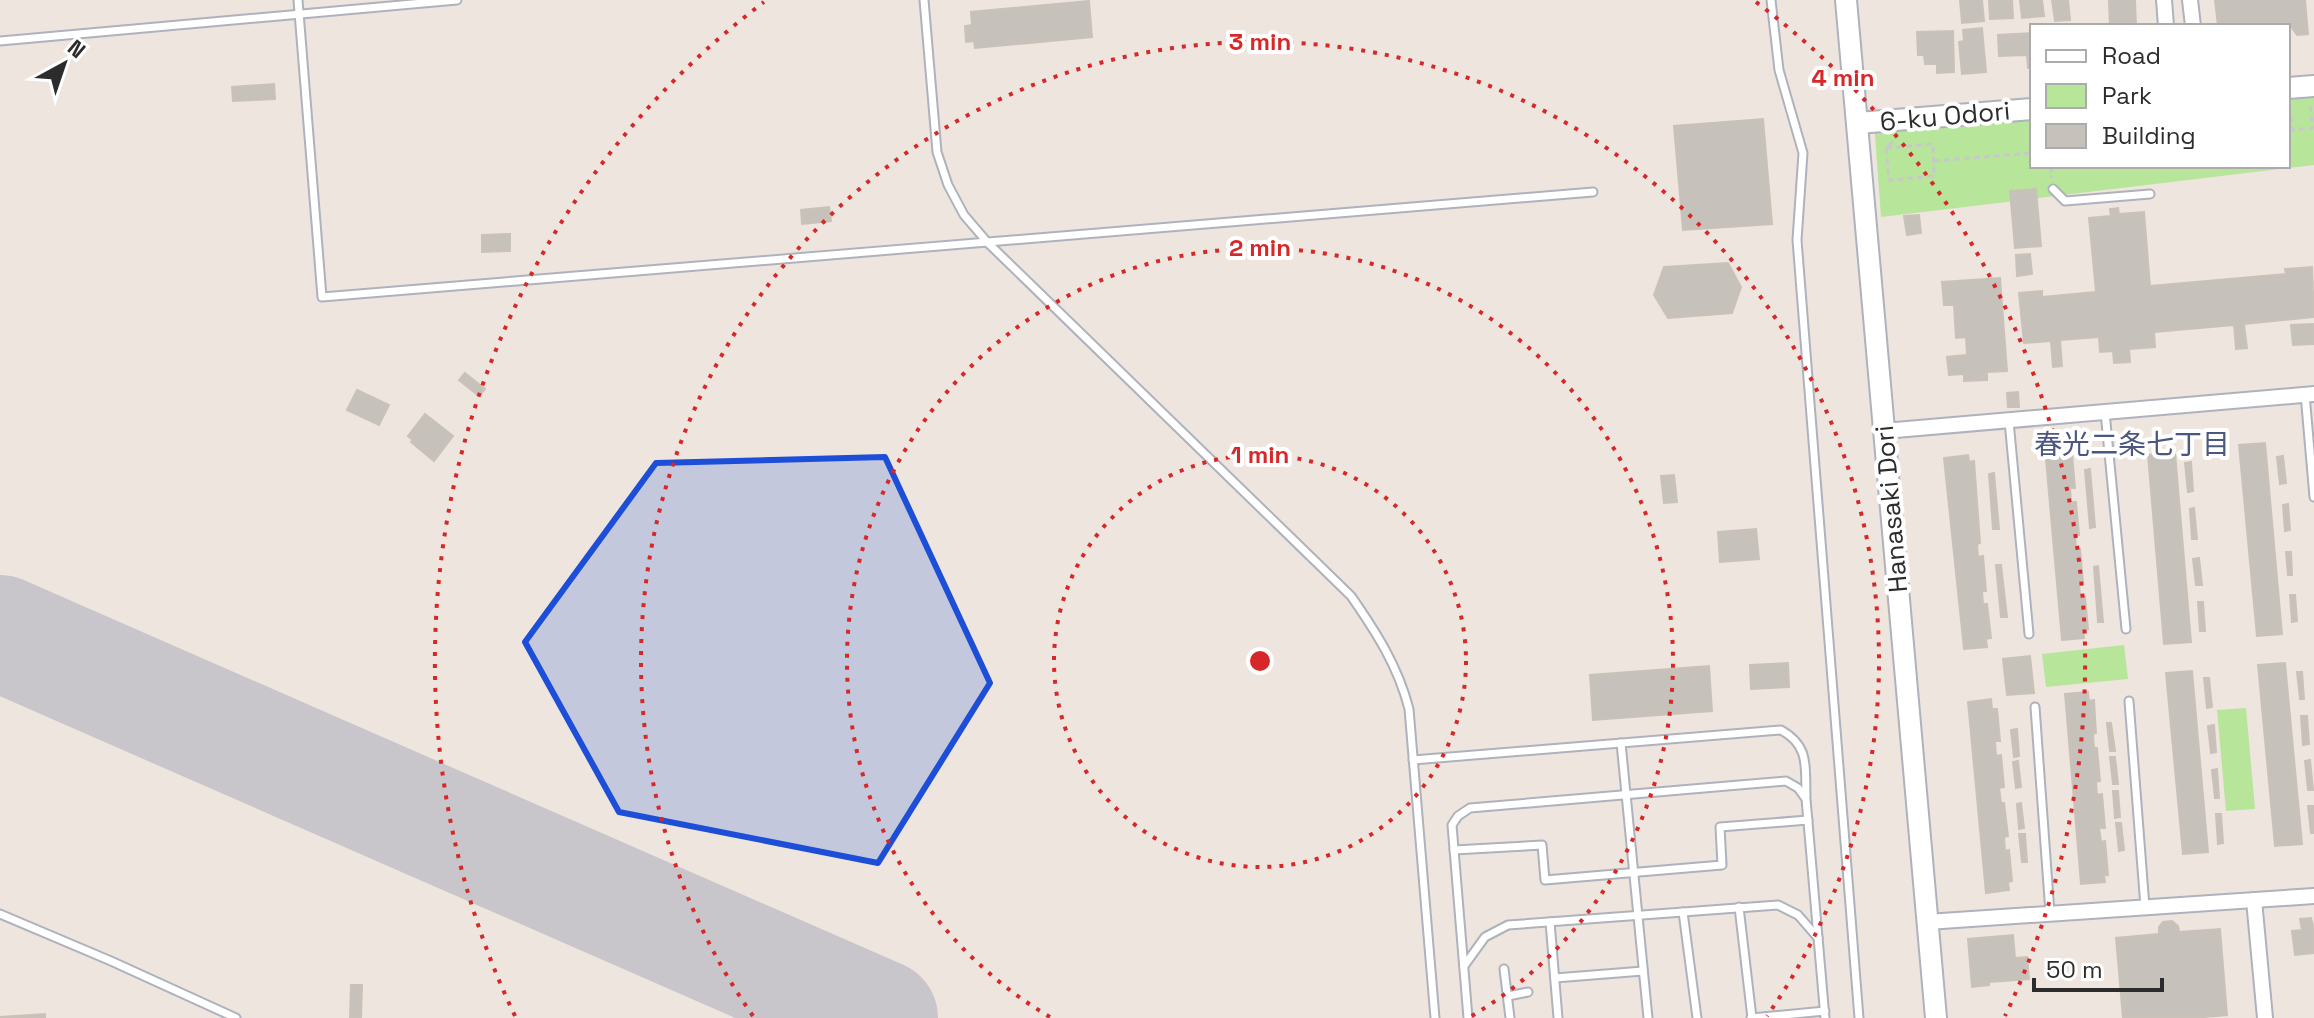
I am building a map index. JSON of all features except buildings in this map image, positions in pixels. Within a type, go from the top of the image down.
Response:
[{"type":"street","name":"Hanasaki Dori","points":[[1846,0],[1936,1018]]},
{"type":"street","points":[[2164,0],[2166,24]]},
{"type":"street","points":[[2190,0],[2193,24]]},
{"type":"street","points":[[2290,88],[2312,92]]},
{"type":"street","name":"6-ku Odori","points":[[1858,123],[2030,109]]},
{"type":"street","points":[[1884,431],[2309,394]]},
{"type":"street","points":[[1927,922],[2314,896]]},
{"type":"street","points":[[2254,900],[2265,1018]]},
{"type":"lane","points":[[298,0],[322,297],[1593,192]]},
{"type":"lane","points":[[0,41],[457,0]]},
{"type":"lane","points":[[924,0],[937,152],[948,185],[964,215],[988,243],[1351,596],[1385,646],[1402,683],[1409,709],[1435,1018]]},
{"type":"lane","points":[[1771,0],[1779,70],[1803,153],[1797,240],[1859,1018]]},
{"type":"lane","points":[[2053,189],[2065,201],[2150,194]]},
{"type":"lane","points":[[2309,394],[2314,497]]},
{"type":"lane","points":[[2105,412],[2126,629]]},
{"type":"lane","points":[[2009,421],[2029,634]]},
{"type":"lane","points":[[2129,701],[2145,907]]},
{"type":"lane","points":[[2035,707],[2050,913]]},
{"type":"lane","points":[[1413,760],[1781,730],[1796,738],[1805,759],[1825,1014],[1751,1018],[1739,907]]},
{"type":"lane","points":[[1621,743],[1648,1018]]},
{"type":"lane","points":[[1468,1018],[1452,825],[1458,816],[1470,808],[1786,781],[1798,788],[1806,799]]},
{"type":"lane","points":[[1454,850],[1542,845],[1545,880],[1634,873],[1722,865],[1720,827],[1808,820]]},
{"type":"lane","points":[[1464,966],[1485,937],[1508,925],[1739,907],[1778,905],[1798,915],[1818,939]]},
{"type":"lane","points":[[1683,912],[1697,1018]]},
{"type":"lane","points":[[0,914],[236,1018]]},
{"type":"lane","points":[[1550,922],[1558,1018]]},
{"type":"lane","points":[[1504,969],[1510,1018]]},
{"type":"lane","points":[[1555,978],[1643,971]]},
{"type":"lane","points":[[1508,996],[1528,992]]},
{"type":"path","points":[[2290,121],[2292,130],[2313,128],[2312,92]]},
{"type":"path","points":[[1886,148],[1898,136],[1896,120]]},
{"type":"path","points":[[1933,144],[1934,176],[1889,180],[1886,148],[1933,144]]},
{"type":"path","points":[[1934,161],[2030,153]]},
{"type":"highlighted area","points":[[885,457],[990,683],[878,863],[619,812],[525,642],[656,463]]},
{"type":"green space","points":[[2314,86],[2314,165],[2290,168],[2290,88]]},
{"type":"green space","points":[[2030,109],[2030,168],[2289,168],[1881,217],[1874,122]]},
{"type":"green space","points":[[2124,645],[2128,679],[2046,687],[2042,654]]},
{"type":"green space","points":[[2246,708],[2255,809],[2226,811],[2217,710]]},
{"type":"runway","points":[[0,633],[880,1018]]},
{"type":"district","name":"春光二条七丁目","points":[[2132,444]]}]
